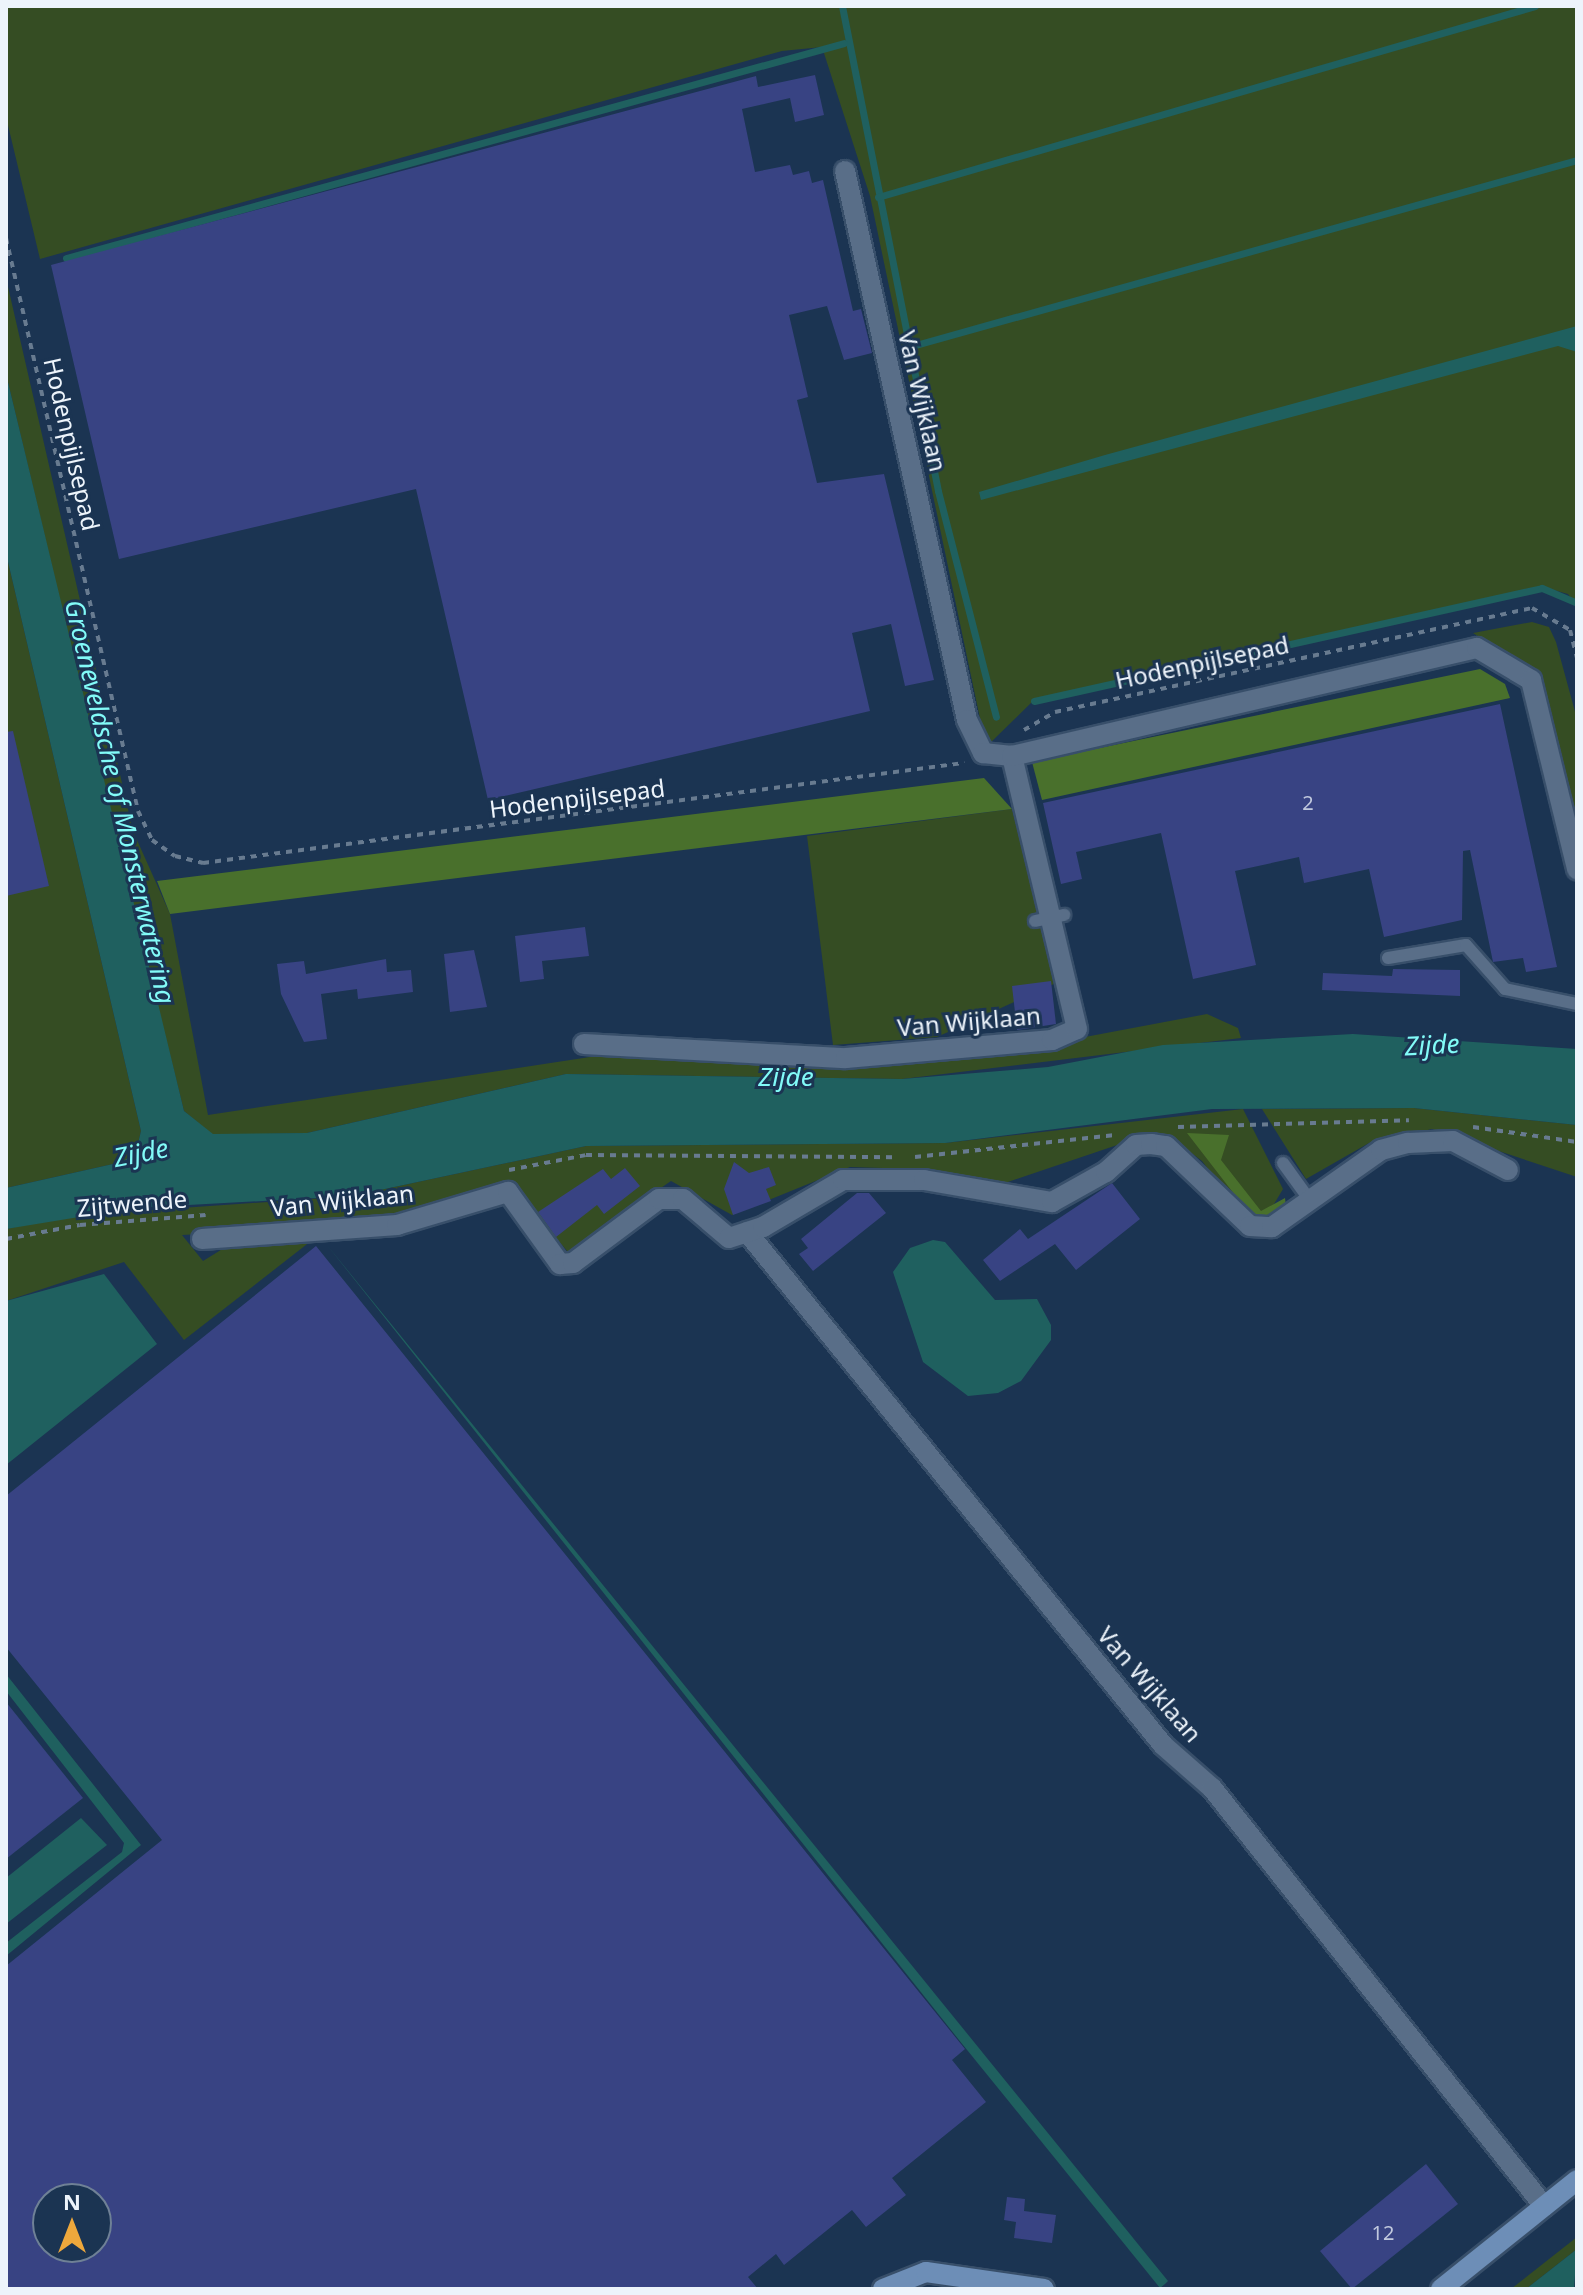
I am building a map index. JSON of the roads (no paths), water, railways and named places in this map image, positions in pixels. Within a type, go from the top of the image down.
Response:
[{"type":"street","name":"Van Wijklaan","points":[[584,1044],[846,1058],[1052,1040],[1077,1029],[1012,756],[983,753],[967,720],[845,171]]},
{"type":"street","points":[[1012,756],[1477,648],[1531,680],[1577,869]]},
{"type":"street","points":[[747,1232],[843,1180],[924,1180],[1052,1202],[1106,1172],[1136,1145],[1166,1146],[1250,1226],[1272,1227],[1381,1150],[1434,1138],[1471,1147],[1508,1170]]},
{"type":"street","name":"Van Wijklaan","points":[[202,1239],[397,1225],[508,1192],[560,1264],[573,1263],[659,1199],[683,1199],[729,1238],[747,1232],[1163,1745],[1212,1788],[1544,2206]]},
{"type":"street","points":[[1441,2289],[1577,2180]]},
{"type":"street","points":[[883,2289],[926,2272],[1044,2289]]},
{"type":"lane","points":[[1388,958],[1466,945],[1505,989],[1577,1004]]},
{"type":"lane","points":[[1283,1163],[1309,1199]]},
{"type":"water","points":[[1577,326],[1577,352],[1558,346],[981,500],[979,492],[1105,455]]},
{"type":"water","name":"Zijde","points":[[6,374],[184,1111],[213,1134],[307,1133],[566,1074],[902,1079],[1048,1067],[1163,1045],[1353,1034],[1577,1049],[1577,1125],[1414,1108],[1212,1109],[945,1143],[586,1146],[352,1196],[134,1208],[6,1229],[6,1188],[122,1162],[136,1152],[141,1131],[6,553]]},
{"type":"water","points":[[933,1240],[945,1242],[995,1300],[1037,1299],[1051,1325],[1051,1340],[1021,1381],[998,1393],[968,1396],[923,1362],[893,1272],[910,1248]]},
{"type":"water","points":[[327,1245],[1168,2281],[1165,2284],[1160,2288],[959,2040]]},
{"type":"water","points":[[104,1274],[157,1344],[6,1465],[6,1301]]},
{"type":"water","points":[[6,1674],[141,1845],[6,1956],[6,1943],[122,1852],[124,1843],[6,1691]]},
{"type":"water","points":[[81,1818],[107,1845],[6,1924],[6,1878]]},
{"type":"water","points":[[1577,2249],[1574,2289],[1526,2289]]},
{"type":"waterway","points":[[842,6],[938,491],[996,717]]},
{"type":"waterway","points":[[878,197],[1535,6]]},
{"type":"waterway","points":[[66,258],[844,43]]},
{"type":"waterway","points":[[912,346],[1577,160]]},
{"type":"waterway","points":[[1034,701],[1542,588],[1577,603]]},
{"type":"water label","name":"Groeneveldsche of Monsterwatering","points":[[120,802]]}]
